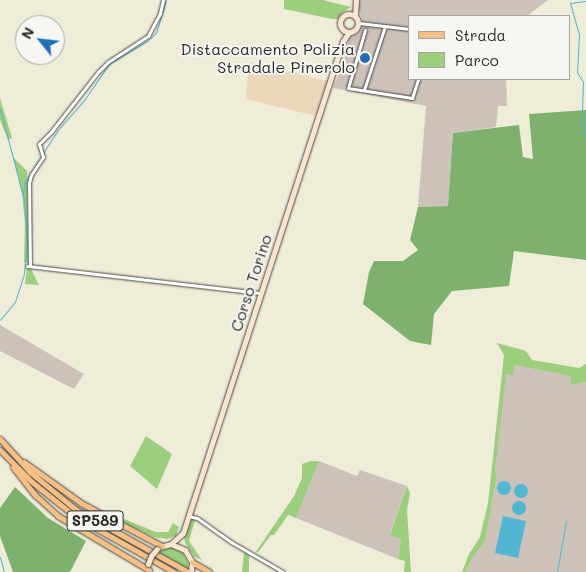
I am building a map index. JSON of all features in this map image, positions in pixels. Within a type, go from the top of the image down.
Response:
[{"type":"main road","points":[[352,15],[356,2]]},
{"type":"main road","points":[[343,41],[349,32],[355,30],[358,23],[352,15]]},
{"type":"main road","points":[[343,41],[341,19],[352,15]]},
{"type":"main road","points":[[343,29],[349,32]]},
{"type":"main road","name":"Corso Torino","points":[[183,533],[343,41]]},
{"type":"main road","name":"SP589","points":[[0,439],[30,472],[75,509],[191,568]]},
{"type":"main road","name":"SP589","points":[[0,450],[10,462],[56,503],[76,517],[174,572]]},
{"type":"main road","points":[[13,454],[88,508],[162,546]]},
{"type":"main road","points":[[10,462],[18,476],[58,516],[87,536],[149,569],[151,556],[157,549],[171,544],[183,533]]},
{"type":"main road","points":[[183,533],[185,550],[191,568],[209,572]]},
{"type":"main road","points":[[171,544],[185,550]]},
{"type":"street","points":[[163,0],[160,13],[148,36],[108,62],[39,144],[42,155],[31,175],[29,183],[29,266],[260,293]]},
{"type":"street","points":[[358,23],[408,29]]},
{"type":"street","points":[[364,90],[385,26]]},
{"type":"street","points":[[365,30],[347,86],[412,98],[418,80]]},
{"type":"street","points":[[188,516],[197,518],[231,542],[282,572]]},
{"type":"shaded area","points":[[360,0],[548,0],[528,15],[408,15],[408,80],[506,80],[507,106],[498,106],[496,127],[453,133],[448,206],[418,207],[426,106],[333,88],[343,65],[349,38],[359,32],[363,21],[358,8]]},
{"type":"shaded area","points":[[249,62],[328,81],[316,116],[246,99]]},
{"type":"shaded area","points":[[0,325],[84,374],[74,389],[0,351]]},
{"type":"shaded area","points":[[514,365],[572,376],[571,385],[586,382],[586,572],[466,572],[472,558],[485,542],[497,475],[495,471],[503,385],[506,373]]},
{"type":"shaded area","points":[[319,461],[357,476],[360,470],[407,486],[390,534],[401,539],[398,559],[296,518]]},
{"type":"green space","points":[[284,0],[323,0],[351,7],[342,13],[338,19],[332,19],[284,9]]},
{"type":"green space","points":[[0,98],[12,138],[8,140],[0,120]]},
{"type":"green space","points":[[586,110],[586,260],[514,251],[509,286],[452,291],[434,314],[431,345],[410,341],[363,304],[369,272],[374,261],[403,261],[418,250],[410,240],[418,207],[448,206],[453,133],[519,125],[523,157],[533,159],[529,114]]},
{"type":"green space","points":[[13,157],[27,171],[28,263],[24,262],[25,223],[22,194]]},
{"type":"green space","points":[[27,268],[31,269],[39,285],[25,284]]},
{"type":"green space","points":[[497,343],[526,351],[532,360],[579,368],[586,364],[586,382],[571,385],[571,376],[514,365],[513,375],[506,374],[495,471],[497,475],[485,542],[472,558],[466,572],[462,572],[469,554],[480,537],[488,503],[504,355]]},
{"type":"green space","points":[[146,436],[172,454],[157,489],[130,466]]},
{"type":"green space","points":[[319,461],[296,518],[288,515],[274,535],[271,535],[259,551],[255,553],[294,496],[302,478],[302,464]]},
{"type":"green space","points":[[407,486],[410,493],[407,510],[411,572],[404,572],[405,561],[398,559],[401,539],[390,535]]},
{"type":"green space","points":[[15,487],[48,518],[86,541],[70,572],[13,572],[0,536],[0,508]]},
{"type":"green space","points":[[191,518],[195,520],[189,541],[202,560],[195,557],[185,543],[184,536]]},
{"type":"green space","points":[[124,519],[156,532],[168,532],[173,523],[179,527],[176,536],[167,539],[154,537],[122,522]]},
{"type":"green space","points":[[166,548],[182,552],[188,563],[188,569],[158,552]]},
{"type":"green space","points":[[244,553],[249,555],[249,572],[242,572]]},
{"type":"water","points":[[501,481],[507,481],[511,488],[507,495],[501,495],[497,491],[497,485]]},
{"type":"water","points":[[518,484],[524,484],[528,491],[524,498],[518,498],[514,494],[514,488]]},
{"type":"water","points":[[516,501],[522,501],[526,508],[522,515],[516,515],[512,511],[512,505]]},
{"type":"water","points":[[503,516],[526,521],[518,558],[495,553]]},
{"type":"waterway","points":[[43,153],[58,130],[85,99],[109,64],[147,41],[156,33],[166,0]]},
{"type":"waterway","points":[[586,1],[570,3],[579,35],[577,72],[583,82],[582,112],[586,139]]},
{"type":"waterway","points":[[0,109],[24,199],[27,244],[24,274],[15,302],[0,320]]},
{"type":"waterway","points":[[23,194],[25,181],[41,157]]},
{"type":"waterway","points":[[557,572],[566,521]]},
{"type":"waterway","points":[[0,557],[4,572]]},
{"type":"place","name":"Distaccamento Polizia Stradale Pinerolo","points":[[365,58]]}]
